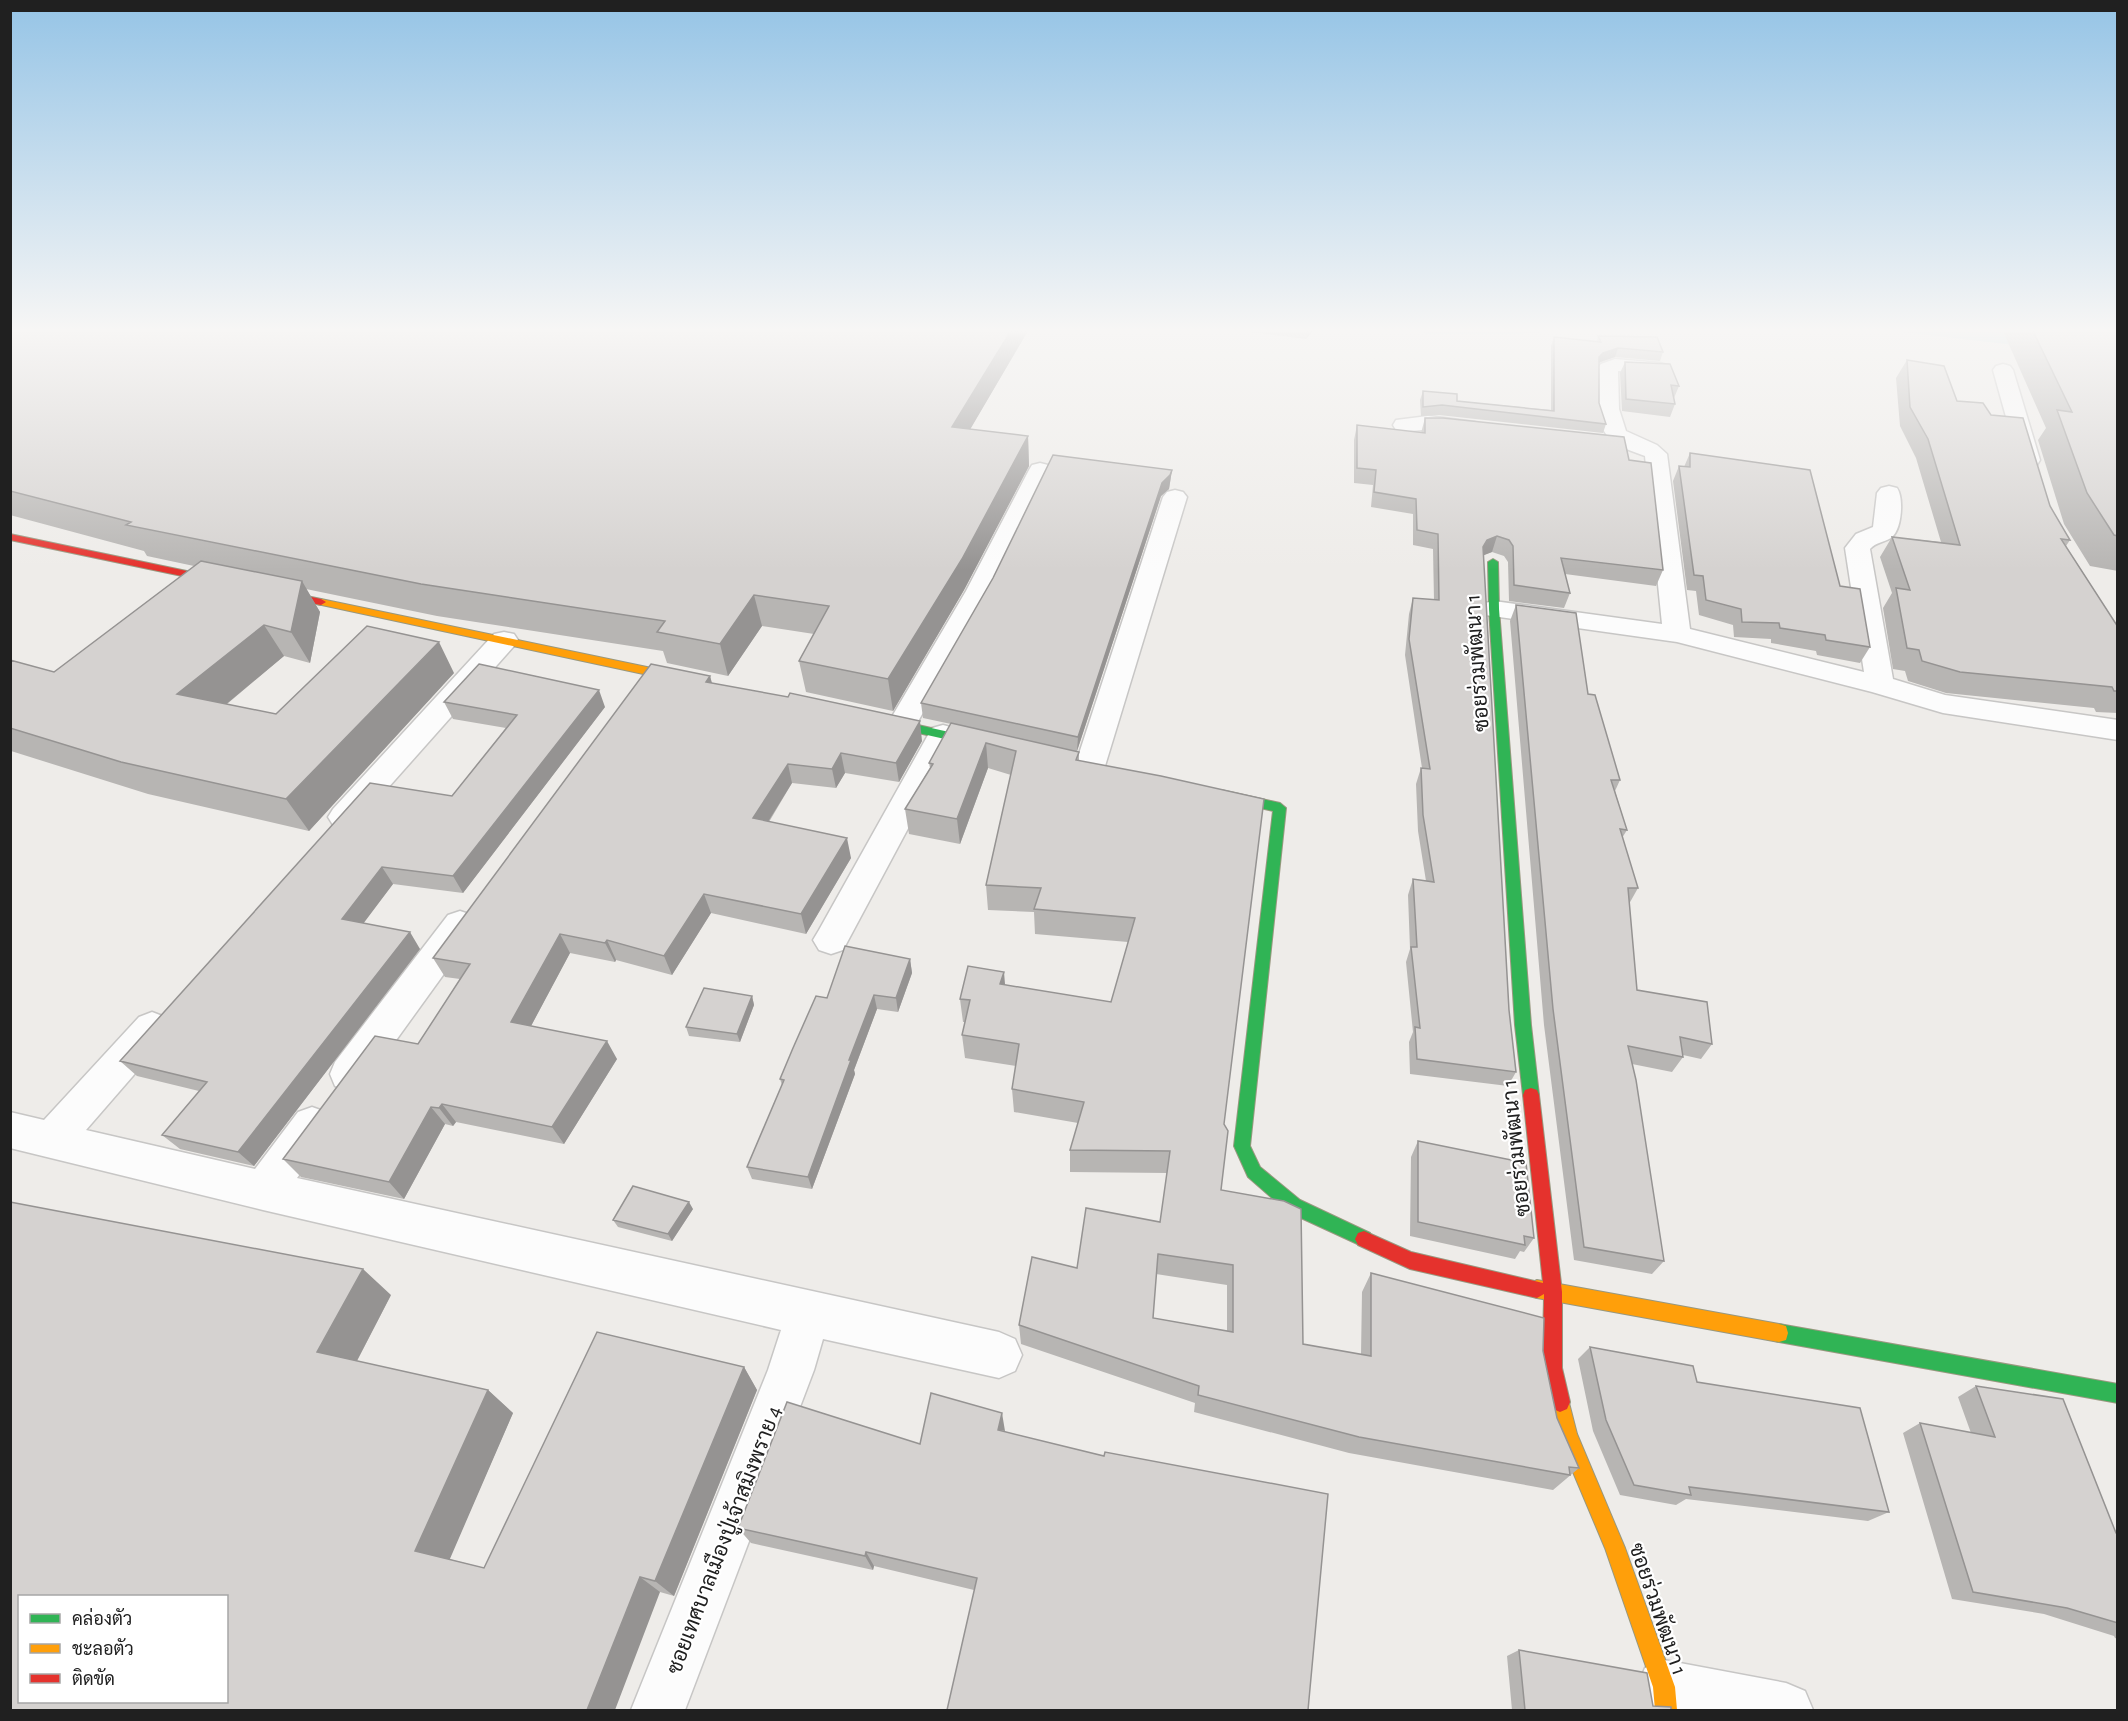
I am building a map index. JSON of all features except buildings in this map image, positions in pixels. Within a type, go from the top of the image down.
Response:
[{"type":"street","points":[[1609,409],[1610,426],[1619,438],[1647,448],[1656,454],[1677,634]]},
{"type":"street","points":[[2015,409],[2037,484]]},
{"type":"street","points":[[1404,425],[1428,423],[1485,429]]},
{"type":"street","points":[[1600,442],[1630,443]]},
{"type":"street","points":[[902,725],[979,591],[1040,470]]},
{"type":"street","points":[[1880,684],[1857,548],[1865,539],[1883,532],[1887,522],[1889,493]]},
{"type":"street","points":[[1090,766],[1175,497]]},
{"type":"street","points":[[10,537],[705,683]]},
{"type":"street","name":"ซอยร่วมพัฒนา 1","points":[[1493,562],[1494,609],[1523,1025],[1553,1292],[1553,1368],[1567,1434],[1615,1548],[1665,1699]]},
{"type":"street","points":[[1494,609],[1677,634],[1880,684],[1943,704],[2118,730]]},
{"type":"street","points":[[321,842],[504,640]]},
{"type":"street","points":[[629,699],[650,671]]},
{"type":"street","points":[[870,718],[999,747]]},
{"type":"street","points":[[831,940],[943,735]]},
{"type":"street","points":[[1202,791],[1280,807],[1242,1146],[1254,1172],[1294,1206],[1410,1260],[1553,1292],[2118,1394]]},
{"type":"street","points":[[263,1191],[476,903]]},
{"type":"street","points":[[51,1140],[170,1008]]},
{"type":"street","points":[[10,1130],[263,1191],[801,1338],[999,1355]]},
{"type":"street","name":"ซอยเทศบาลเมืองปู่เจ้าสมิงพราย 4","points":[[658,1710],[801,1338]]},
{"type":"street","points":[[1665,1699],[1786,1710]]},
{"type":"traffic: fast","points":[[1493,562],[1494,609],[1523,1025],[1531,1095]]},
{"type":"traffic: fast","points":[[878,720],[989,745]]},
{"type":"traffic: fast","points":[[1221,795],[1280,808],[1242,1146],[1254,1172],[1294,1206],[1364,1239]]},
{"type":"traffic: fast","points":[[1779,1333],[2118,1394]]},
{"type":"traffic: slow","points":[[321,602],[690,680]]},
{"type":"traffic: slow","points":[[1537,1289],[1779,1333]]},
{"type":"traffic: slow","points":[[1560,1402],[1567,1434],[1615,1548],[1664,1687],[1666,1710]]},
{"type":"traffic: jam","points":[[10,537],[321,602]]},
{"type":"traffic: jam","points":[[1531,1095],[1553,1292],[1553,1368],[1560,1402]]},
{"type":"traffic: jam","points":[[1364,1239],[1410,1260],[1537,1289]]}]
